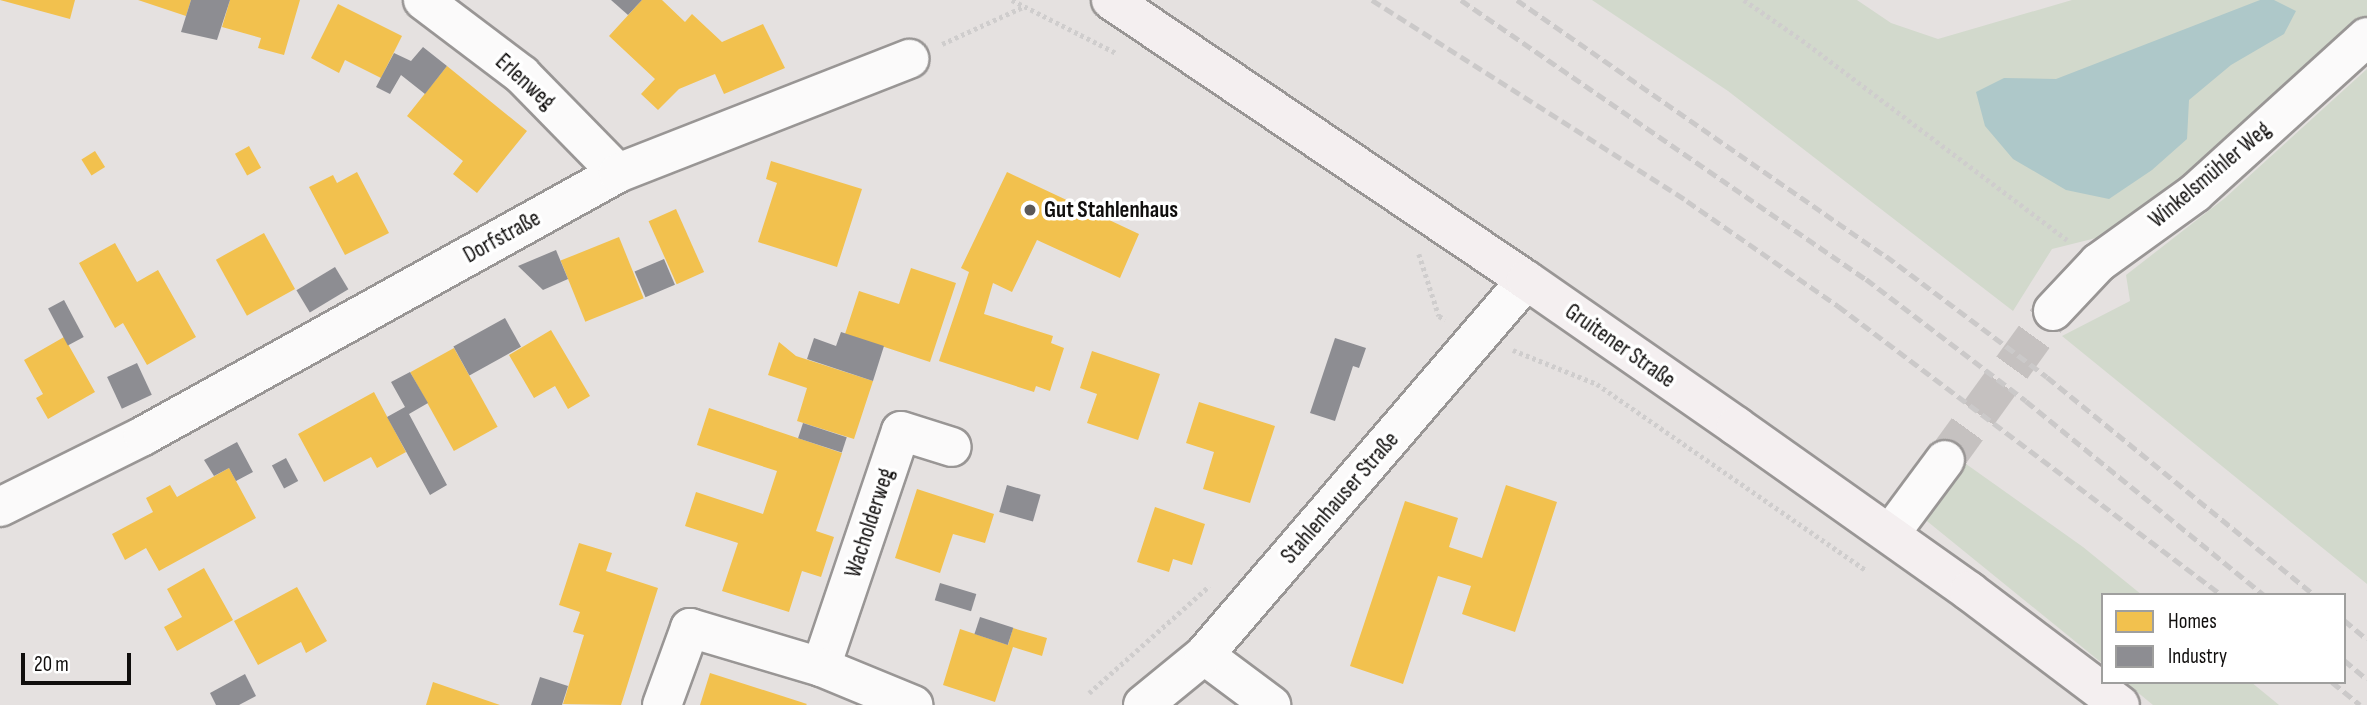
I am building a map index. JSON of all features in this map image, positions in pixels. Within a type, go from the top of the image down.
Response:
[{"type":"main road","name":"Gruitener Straße","points":[[1111,0],[1526,280],[1890,534],[2120,705]]},
{"type":"street","name":"Erlenweg","points":[[423,0],[522,75],[618,173]]},
{"type":"street","name":"Winkelsmühler Weg","points":[[2053,311],[2098,263],[2195,193],[2367,37]]},
{"type":"street","name":"Dorfstraße","points":[[0,507],[143,436],[618,173],[909,59]]},
{"type":"street","name":"Stahlenhauser Straße","points":[[1143,705],[1204,655],[1480,337],[1526,280]]},
{"type":"street","name":"Wacholderweg","points":[[821,667],[901,431],[952,447]]},
{"type":"street","points":[[1890,534],[1945,460]]},
{"type":"street","points":[[662,705],[690,628],[821,667],[913,705]]},
{"type":"street","points":[[1204,655],[1271,705]]},
{"type":"path","points":[[1012,0],[1119,54]]},
{"type":"path","points":[[1744,0],[1802,40],[2098,263]]},
{"type":"path","points":[[909,59],[1023,7]]},
{"type":"path","points":[[1416,245],[1438,316],[1480,337],[1597,384],[1867,571]]},
{"type":"shaded area","points":[[1592,0],[1857,0],[1891,23],[1938,39],[2072,0],[2367,0],[2367,16],[2294,87],[2128,230],[2052,249],[2013,311],[1728,91]]},
{"type":"shaded area","points":[[2367,69],[2367,584],[2062,336],[2130,301],[2126,275],[2225,198]]},
{"type":"shaded area","points":[[1959,459],[2083,547],[2140,593],[2101,593],[2101,662],[1917,513]]},
{"type":"shaded area","points":[[2127,684],[2253,684],[2279,705],[2153,705]]},
{"type":"water","points":[[2260,0],[2274,0],[2296,11],[2284,34],[2231,65],[2189,100],[2187,139],[2152,170],[2109,199],[2066,190],[2013,159],[1985,126],[1976,92],[2004,78],[2056,79]]},
{"type":"building: Homes","points":[[0,0],[75,0],[70,19]]},
{"type":"building: Homes","points":[[138,0],[191,0],[186,16]]},
{"type":"building: Homes","points":[[230,0],[300,0],[284,55],[258,48],[261,38],[222,27]]},
{"type":"building: Homes","points":[[642,0],[662,0],[685,22],[692,14],[722,42],[763,24],[785,68],[724,94],[715,74],[679,89],[658,110],[641,94],[655,79],[609,36]]},
{"type":"building: Homes","points":[[338,4],[402,36],[381,78],[345,60],[339,73],[311,58]]},
{"type":"building: Homes","points":[[447,66],[527,131],[477,193],[453,174],[463,161],[407,116]]},
{"type":"building: Homes","points":[[249,146],[261,168],[247,176],[235,154]]},
{"type":"building: Homes","points":[[95,151],[105,167],[91,176],[81,159]]},
{"type":"building: Homes","points":[[771,161],[862,189],[837,267],[758,242],[777,183],[766,179]]},
{"type":"building: Homes","points":[[357,172],[389,233],[345,255],[309,187],[333,175],[337,183]]},
{"type":"building: Homes","points":[[1007,172],[1139,234],[1120,278],[1037,240],[1012,292],[993,283],[984,314],[1053,336],[1051,343],[1064,348],[1050,391],[1036,386],[1034,392],[939,361],[969,272],[961,268]]},
{"type":"building: Homes","points":[[676,209],[704,272],[677,284],[649,221]]},
{"type":"building: Homes","points":[[264,233],[295,289],[247,316],[216,260]]},
{"type":"building: Homes","points":[[619,237],[644,298],[585,322],[561,261]]},
{"type":"building: Homes","points":[[115,243],[137,282],[158,270],[196,337],[147,365],[123,323],[115,328],[79,263]]},
{"type":"building: Homes","points":[[911,268],[956,283],[930,362],[845,334],[859,291],[899,304]]},
{"type":"building: Homes","points":[[551,330],[590,396],[568,409],[555,386],[534,398],[509,355]]},
{"type":"building: Homes","points":[[64,337],[95,392],[48,419],[36,398],[43,394],[24,360]]},
{"type":"building: Homes","points":[[779,342],[796,356],[873,381],[854,439],[797,421],[807,388],[768,375]]},
{"type":"building: Homes","points":[[454,348],[498,427],[454,451],[410,372]]},
{"type":"building: Homes","points":[[1092,351],[1160,374],[1138,440],[1087,423],[1097,394],[1080,388]]},
{"type":"building: Homes","points":[[374,392],[406,452],[377,468],[371,457],[324,482],[298,434]]},
{"type":"building: Homes","points":[[1199,402],[1275,426],[1250,503],[1203,489],[1214,452],[1186,443]]},
{"type":"building: Homes","points":[[709,408],[842,453],[816,531],[834,537],[821,577],[802,571],[789,612],[722,591],[738,543],[685,526],[696,492],[763,514],[777,471],[697,445]]},
{"type":"building: Homes","points":[[229,468],[256,518],[159,571],[146,548],[125,560],[112,534],[153,512],[146,498],[170,485],[177,497]]},
{"type":"building: Homes","points":[[1506,485],[1557,502],[1515,632],[1462,614],[1471,586],[1438,576],[1403,684],[1350,666],[1405,501],[1458,518],[1449,547],[1482,558]]},
{"type":"building: Homes","points":[[917,489],[994,514],[985,543],[953,534],[940,573],[895,558]]},
{"type":"building: Homes","points":[[1155,507],[1205,524],[1192,565],[1173,559],[1169,572],[1137,562]]},
{"type":"building: Homes","points":[[579,543],[612,553],[606,571],[658,588],[621,705],[563,704],[584,635],[573,632],[580,612],[559,605]]},
{"type":"building: Homes","points":[[204,568],[233,620],[177,651],[164,627],[182,617],[167,589]]},
{"type":"building: Homes","points":[[297,587],[327,641],[306,653],[301,642],[258,665],[234,621]]},
{"type":"building: Homes","points":[[1013,628],[1047,638],[1042,656],[1013,647],[995,702],[943,685],[960,629],[1008,645]]},
{"type":"building: Homes","points":[[710,673],[807,704],[700,705]]},
{"type":"building: Homes","points":[[433,682],[500,705],[426,705]]},
{"type":"building: Industry","points":[[191,0],[230,0],[217,40],[181,32]]},
{"type":"building: Industry","points":[[611,0],[642,0],[628,15]]},
{"type":"building: Industry","points":[[423,47],[447,66],[425,94],[401,75],[390,94],[376,87],[394,53],[411,61]]},
{"type":"building: Industry","points":[[556,250],[568,279],[543,290],[518,266]]},
{"type":"building: Industry","points":[[664,259],[675,285],[645,297],[635,272]]},
{"type":"building: Industry","points":[[335,267],[348,289],[310,312],[296,290]]},
{"type":"building: Industry","points":[[64,300],[84,337],[68,346],[48,308]]},
{"type":"building: Industry","points":[[505,318],[521,347],[469,375],[453,347]]},
{"type":"building: Industry","points":[[841,332],[884,346],[873,381],[807,359],[814,338],[836,346]]},
{"type":"building: Industry","points":[[1335,338],[1366,348],[1359,368],[1353,366],[1335,421],[1310,413]]},
{"type":"building: Industry","points":[[137,363],[152,395],[122,409],[107,377]]},
{"type":"building: Industry","points":[[410,372],[428,403],[409,414],[447,485],[430,495],[387,417],[405,407],[391,382]]},
{"type":"building: Industry","points":[[803,423],[847,437],[842,452],[798,438]]},
{"type":"building: Industry","points":[[237,442],[253,472],[236,481],[229,468],[214,476],[204,460]]},
{"type":"building: Industry","points":[[286,458],[298,481],[284,488],[272,466]]},
{"type":"building: Industry","points":[[1007,485],[1041,495],[1033,522],[999,512]]},
{"type":"building: Industry","points":[[940,583],[976,594],[971,611],[935,600]]},
{"type":"building: Industry","points":[[980,617],[1013,628],[1008,645],[974,634]]},
{"type":"building: Industry","points":[[245,674],[256,696],[239,705],[216,705],[210,693]]},
{"type":"building: Industry","points":[[540,677],[568,686],[562,705],[531,705]]},
{"type":"tunnel","points":[[1945,460],[2053,311]]},
{"type":"railway","points":[[1372,0],[1687,201],[1838,306],[2218,593]]},
{"type":"railway","points":[[1461,0],[1866,279],[2026,401],[2262,593]]},
{"type":"railway","points":[[1517,0],[1886,256],[2047,377],[2312,593]]},
{"type":"railway","points":[[2346,622],[2367,639]]},
{"type":"railway","points":[[2346,662],[2367,679]]},
{"type":"railway","points":[[2334,684],[2360,705]]},
{"type":"place","name":"Gut Stahlenhaus","points":[[1030,210]]}]
